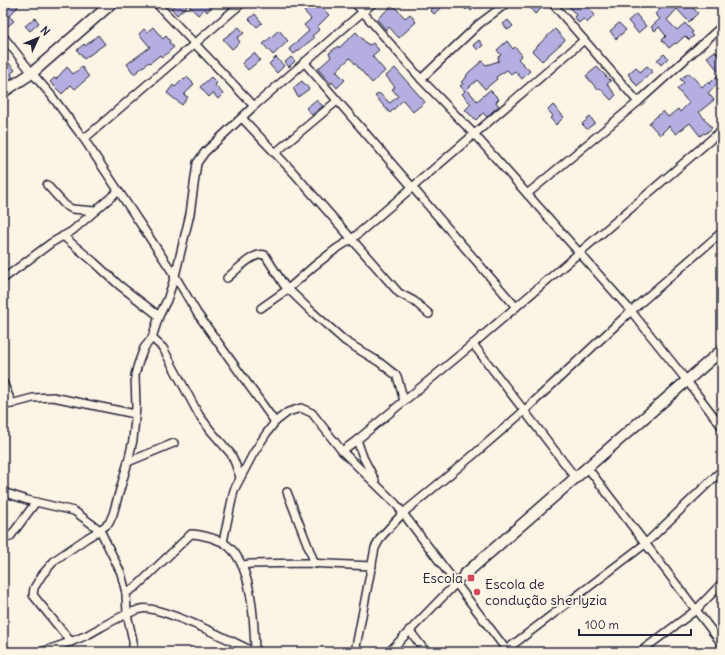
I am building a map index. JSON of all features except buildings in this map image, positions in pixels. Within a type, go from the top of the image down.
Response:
[{"type":"street","points":[[3,92],[32,73],[112,3]]},
{"type":"street","points":[[156,3],[194,45],[254,106]]},
{"type":"street","points":[[84,139],[242,3]]},
{"type":"street","points":[[356,3],[420,79],[474,134],[631,311],[722,427]]},
{"type":"street","points":[[71,642],[33,595],[34,588],[42,575],[55,560],[109,523],[128,462],[133,440],[137,369],[144,348],[152,338],[158,316],[167,300],[175,276],[190,214],[197,163],[205,152],[254,106],[373,3]]},
{"type":"street","points":[[420,79],[479,24],[507,3]]},
{"type":"street","points":[[552,3],[638,102]]},
{"type":"street","points":[[526,194],[638,102],[722,26]]},
{"type":"street","points":[[3,36],[51,95],[84,139],[175,276],[196,312],[275,422]]},
{"type":"street","points":[[261,308],[288,289],[314,266],[352,239],[584,40]]},
{"type":"street","points":[[304,62],[516,307]]},
{"type":"street","points":[[275,153],[337,101]]},
{"type":"street","points":[[242,118],[399,293],[414,301],[429,314]]},
{"type":"street","points":[[342,451],[404,402],[722,130]]},
{"type":"street","points":[[47,186],[65,205],[72,209],[96,211]]},
{"type":"street","points":[[3,279],[51,243],[72,231],[118,191]]},
{"type":"street","points":[[355,652],[375,548],[381,537],[403,513],[524,411],[631,311],[722,232]]},
{"type":"street","points":[[63,236],[119,285],[158,316]]},
{"type":"street","points":[[227,278],[255,255],[265,255],[284,285],[310,310],[345,341],[391,371],[396,376],[404,402]]},
{"type":"street","points":[[152,338],[163,348],[199,415],[231,454],[240,477]]},
{"type":"street","points":[[472,344],[575,477]]},
{"type":"street","points":[[389,652],[456,582],[722,350]]},
{"type":"street","points":[[3,382],[12,404]]},
{"type":"street","points":[[3,406],[33,398],[53,397],[135,414]]},
{"type":"street","points":[[224,542],[234,490],[253,454],[275,422],[288,412],[301,408],[306,409],[312,413],[342,451],[396,504],[507,651],[645,544],[722,470]]},
{"type":"street","points":[[357,440],[363,457],[376,484]]},
{"type":"street","points":[[128,462],[174,443]]},
{"type":"street","points":[[587,467],[722,644]]},
{"type":"street","points":[[3,492],[74,511],[100,530],[121,573],[126,593],[127,614],[132,633],[133,652]]},
{"type":"street","points":[[287,492],[315,564]]},
{"type":"street","points":[[10,537],[36,502]]},
{"type":"street","points":[[41,652],[71,642],[142,608],[151,608],[254,652],[254,626],[251,599],[243,565],[224,542],[191,534],[137,586],[126,593]]},
{"type":"street","points":[[243,565],[315,564],[372,566]]},
{"type":"street","points":[[640,652],[696,610],[722,583]]},
{"type":"street","points":[[409,630],[426,652]]},
{"type":"place","name":"Escola","points":[[471,578]]},
{"type":"place","name":"Escola de condução sherlyzia","points":[[477,592]]}]
